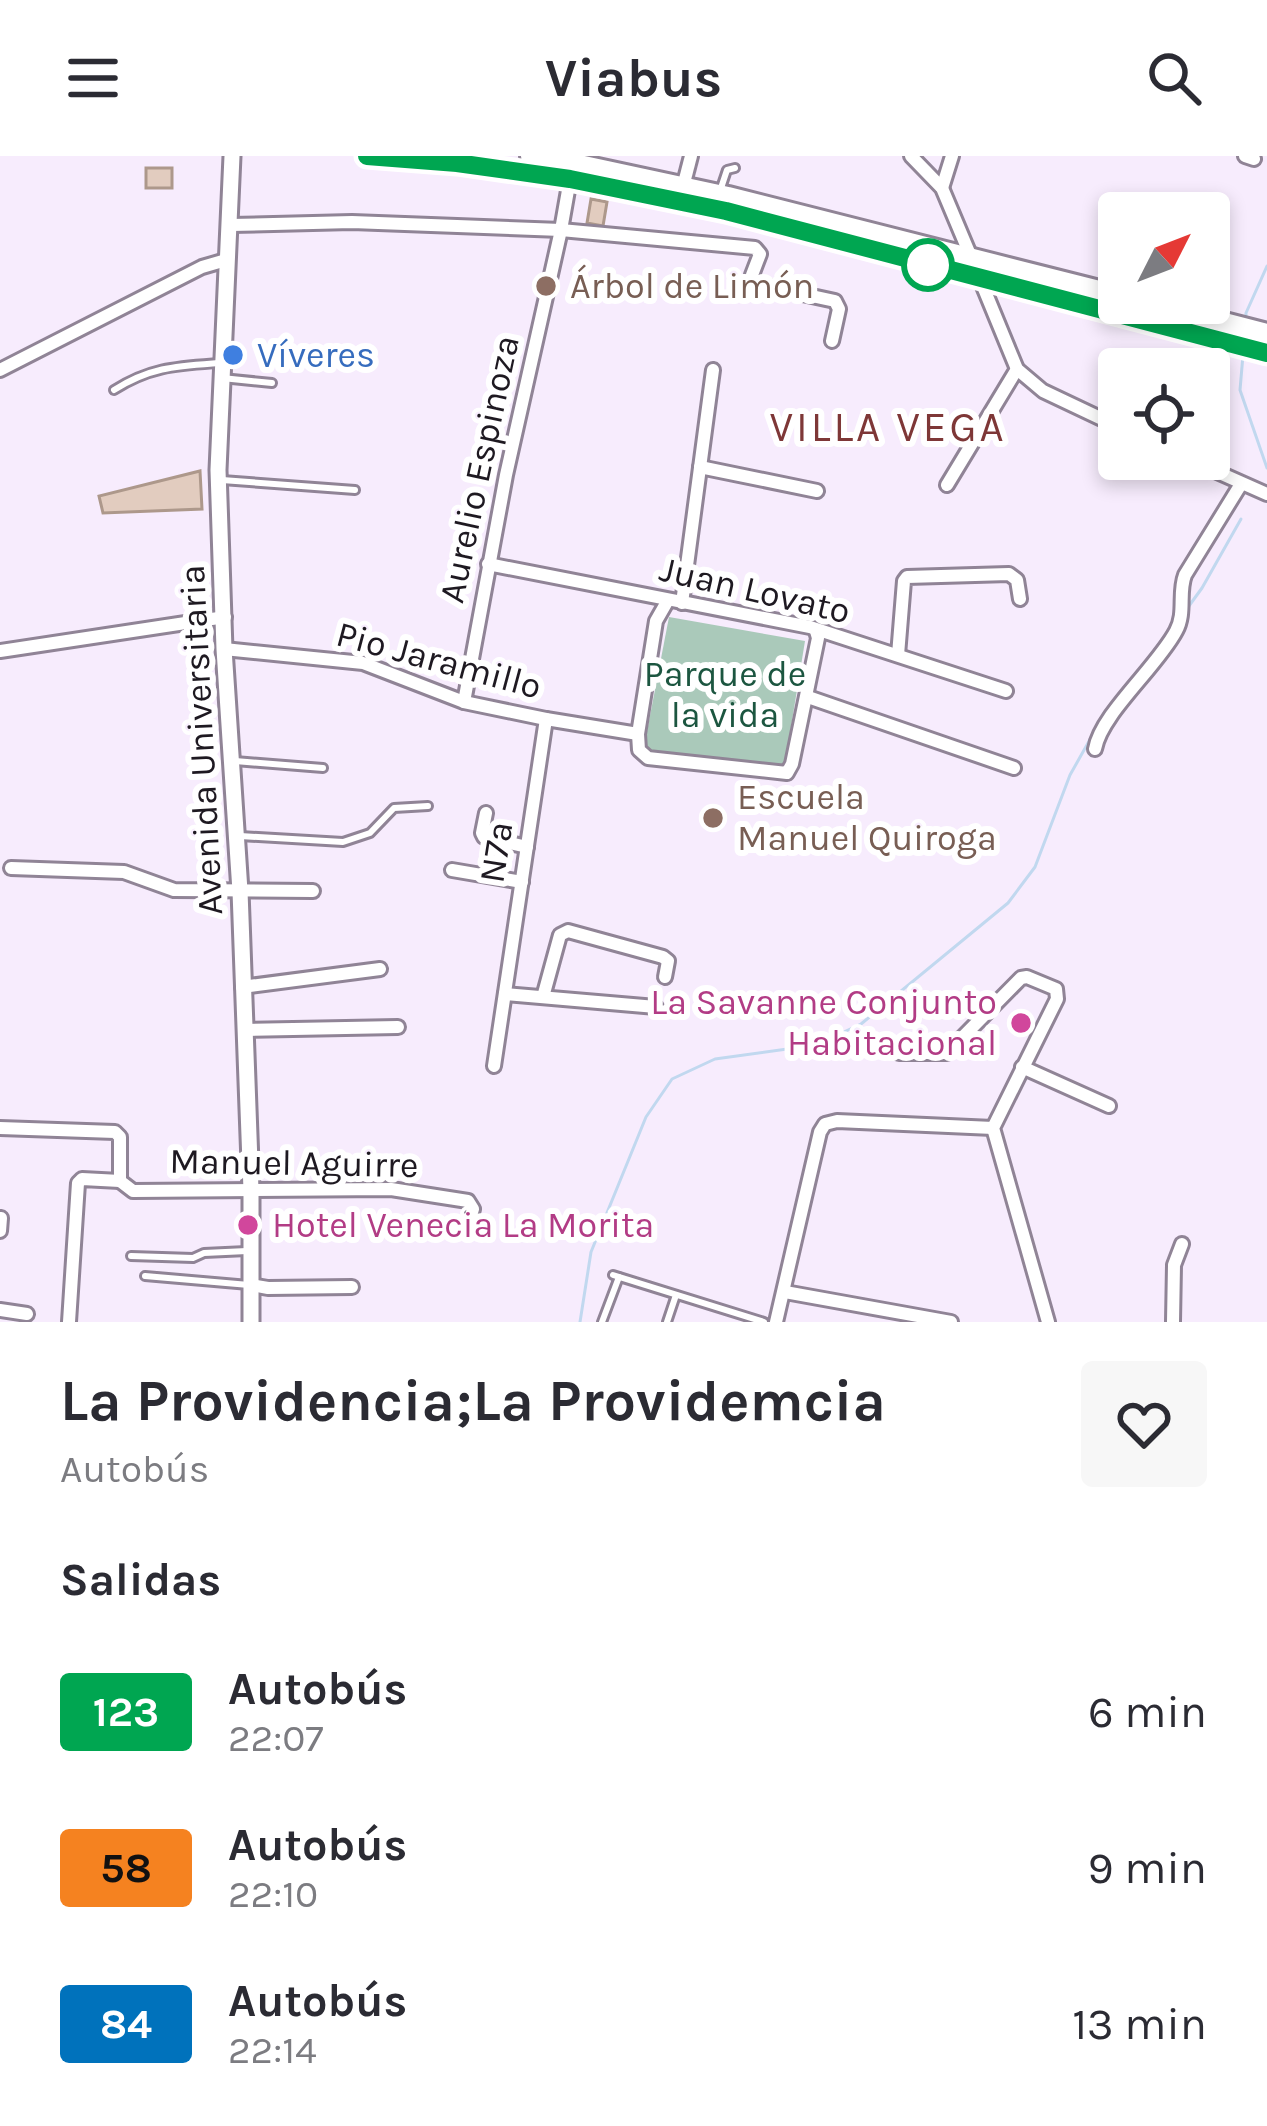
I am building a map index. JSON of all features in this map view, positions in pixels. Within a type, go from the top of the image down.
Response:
[{"type":"main road","points":[[367,156],[457,163],[613,164],[683,187],[1098,290]]},
{"type":"main road","points":[[530,156],[980,279],[1252,339]]},
{"type":"main road","points":[[1210,324],[1252,339]]},
{"type":"street","name":"Avenida Universitaria","points":[[232,156],[218,480],[240,891],[251,1322]]},
{"type":"street","points":[[683,187],[691,156]]},
{"type":"street","points":[[911,156],[942,188],[971,257]]},
{"type":"street","points":[[942,188],[952,156]]},
{"type":"street","name":"Aurelio Espinoza","points":[[464,702],[488,564],[562,230],[567,165]]},
{"type":"street","points":[[231,225],[352,222],[562,230],[755,248],[760,254],[752,275],[756,284],[835,301],[839,309],[832,341]]},
{"type":"street","points":[[0,370],[202,267],[226,260]]},
{"type":"street","points":[[980,279],[1017,369],[1043,391],[1098,417]]},
{"type":"street","points":[[947,485],[1017,369]]},
{"type":"street","points":[[713,370],[675,602],[656,621],[639,750],[648,758],[787,772],[808,697],[816,631]]},
{"type":"street","points":[[700,467],[817,491]]},
{"type":"street","points":[[1230,479],[1267,494]]},
{"type":"street","points":[[1095,749],[1101,728],[1179,627],[1185,575],[1241,484]]},
{"type":"street","name":"Juan Lovato","points":[[488,564],[810,628],[1006,691]]},
{"type":"street","points":[[898,656],[907,577],[1009,574],[1017,580],[1020,599]]},
{"type":"street","points":[[0,651],[225,617]]},
{"type":"street","name":"Pio Jaramillo","points":[[224,649],[363,663],[464,702],[638,734]]},
{"type":"street","points":[[808,697],[1014,768]]},
{"type":"street","name":"N7a","points":[[494,1066],[546,719]]},
{"type":"street","points":[[486,813],[484,837],[527,848]]},
{"type":"street","points":[[11,868],[124,872],[167,889],[313,891]]},
{"type":"street","points":[[452,869],[522,882]]},
{"type":"street","points":[[543,998],[560,935],[568,931],[663,957],[669,966],[665,976]]},
{"type":"street","points":[[242,987],[380,969]]},
{"type":"street","points":[[899,1053],[947,1053],[1027,977],[1056,989],[993,1128],[1048,1322]]},
{"type":"street","points":[[505,994],[656,1007]]},
{"type":"street","points":[[244,1030],[398,1027]]},
{"type":"street","points":[[1022,1067],[1109,1106]]},
{"type":"street","points":[[776,1322],[825,1124],[837,1120],[993,1128]]},
{"type":"street","name":"Manuel Aguirre","points":[[0,1128],[115,1132],[120,1137],[120,1181],[133,1191],[405,1191],[469,1201],[469,1222]]},
{"type":"street","points":[[69,1322],[78,1183],[82,1179],[120,1181]]},
{"type":"street","points":[[0,1231],[2,1217]]},
{"type":"street","points":[[1173,1322],[1174,1265],[1182,1244]]},
{"type":"street","points":[[251,1286],[352,1287]]},
{"type":"street","points":[[785,1292],[951,1322]]},
{"type":"street","points":[[0,1310],[27,1314]]},
{"type":"lane","points":[[719,195],[727,170],[735,168]]},
{"type":"lane","points":[[114,390],[137,375],[161,368],[222,370],[272,383]]},
{"type":"lane","points":[[218,480],[356,490]]},
{"type":"lane","points":[[231,761],[323,768]]},
{"type":"lane","points":[[236,836],[343,842],[370,833],[394,808],[428,806]]},
{"type":"lane","points":[[131,1256],[193,1258],[203,1253],[251,1251]]},
{"type":"lane","points":[[145,1276],[251,1286]]},
{"type":"lane","points":[[602,1322],[616,1276],[735,1318],[764,1322]]},
{"type":"lane","points":[[667,1322],[676,1295]]},
{"type":"green space","name":"Parque de la vida","points":[[669,617],[805,641],[784,770],[643,752]]},
{"type":"building","points":[[146,168],[172,168],[172,188],[146,188]]},
{"type":"building","points":[[591,199],[607,202],[603,226],[587,223]]},
{"type":"building","points":[[200,471],[202,509],[103,513],[99,496]]},
{"type":"waterway","points":[[1246,322],[1267,266]]},
{"type":"waterway","points":[[1243,355],[1240,390],[1267,468]]},
{"type":"waterway","points":[[1186,610],[1241,519]]},
{"type":"waterway","points":[[1142,667],[1165,636]]},
{"type":"waterway","points":[[580,1322],[591,1252],[646,1117],[672,1079],[715,1059],[816,1045],[861,1024],[1008,903],[1035,867],[1070,775],[1097,727]]},
{"type":"bus line","name":"123","points":[[367,156],[570,179],[726,211],[1267,353]]},
{"type":"place","name":"Árbol de Limón","points":[[546,286]]},
{"type":"place","name":"Víveres","points":[[233,355]]},
{"type":"place","name":"Escuela Manuel Quiroga","points":[[713,818]]},
{"type":"place","name":"La Savanne Conjunto Habitacional","points":[[1021,1023]]},
{"type":"place","name":"Hotel Venecia La Morita","points":[[248,1225]]},
{"type":"district","name":"VILLA VEGA","points":[[888,427]]}]
